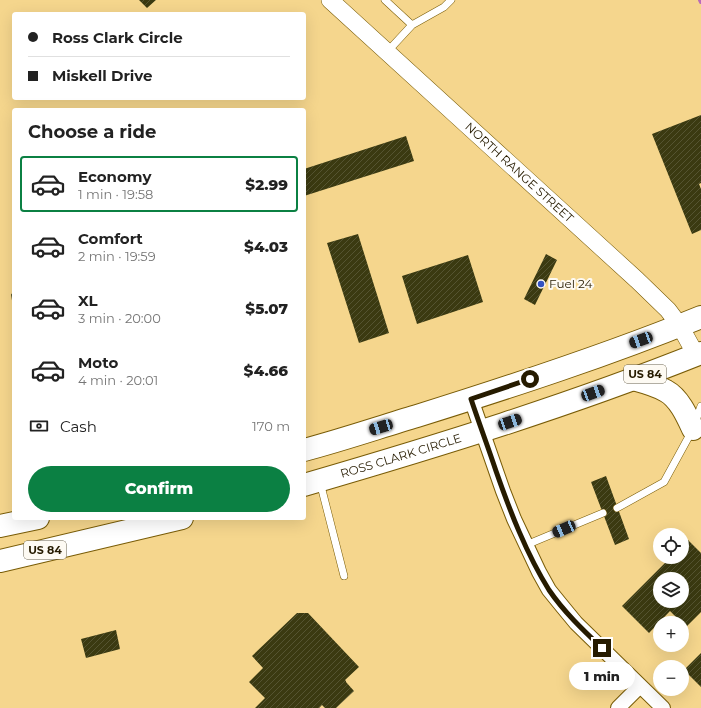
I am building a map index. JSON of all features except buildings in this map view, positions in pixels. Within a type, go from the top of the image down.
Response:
[{"type":"highway","name":"US 84","points":[[307,449],[471,399],[581,362],[701,317]]},
{"type":"highway","name":"ROSS CLARK CIRCLE","points":[[312,482],[482,431],[700,357]]},
{"type":"highway","points":[[633,379],[668,391],[686,414],[693,429]]},
{"type":"highway","points":[[307,449],[312,482]]},
{"type":"highway","points":[[0,526],[28,520]]},
{"type":"highway","name":"US 84","points":[[0,561],[174,520]]},
{"type":"street","name":"NORTH RANGE STREET","points":[[335,2],[387,52],[668,310],[700,357]]},
{"type":"street","points":[[471,399],[508,505],[539,572],[550,590],[581,628],[662,708]]},
{"type":"street","points":[[618,708],[640,686]]},
{"type":"lane","points":[[385,0],[412,25]]},
{"type":"lane","points":[[387,52],[412,25],[444,7],[451,0]]},
{"type":"lane","points":[[617,508],[664,482],[693,429],[701,406]]},
{"type":"lane","points":[[312,482],[344,576]]},
{"type":"lane","points":[[526,545],[603,513]]},
{"type":"place","name":"Fuel 24","points":[[541,284]]},
{"type":"route","points":[[530,379],[471,399],[514,519],[539,572],[550,590],[576,623],[602,648]]}]
